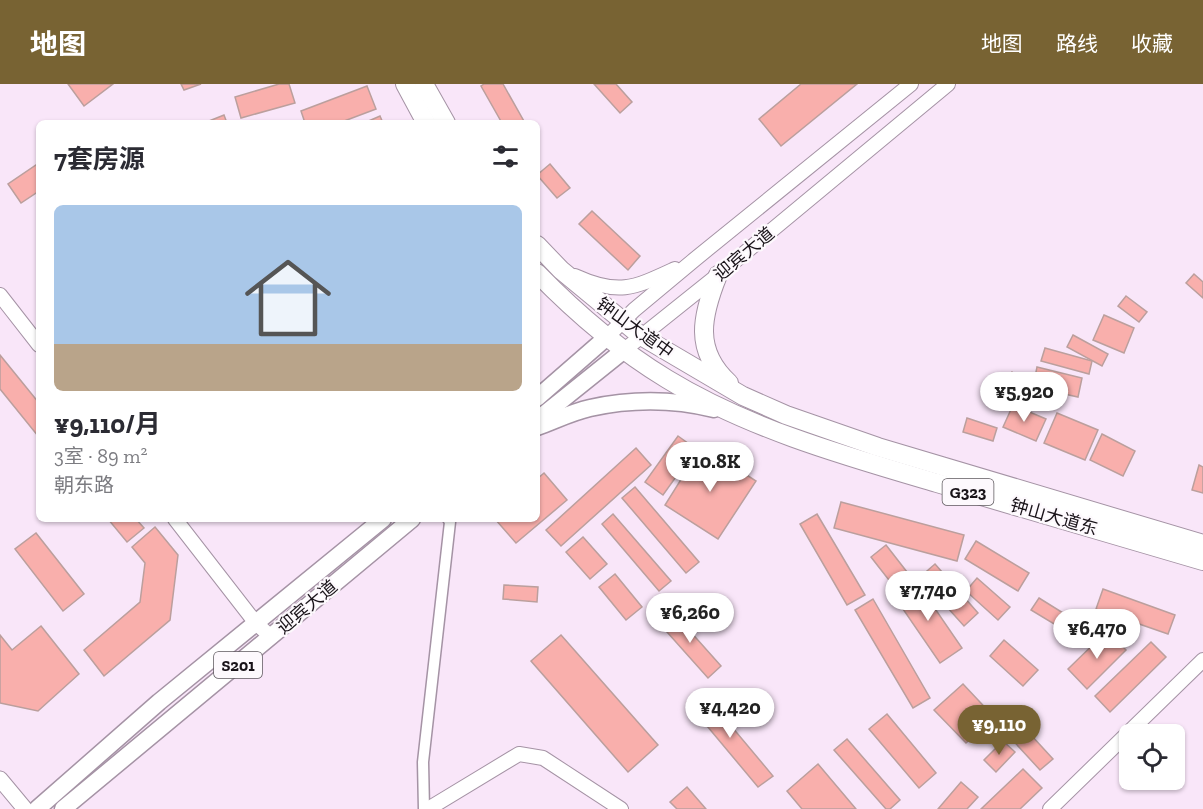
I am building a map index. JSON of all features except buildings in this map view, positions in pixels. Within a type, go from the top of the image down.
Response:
[{"type":"highway","points":[[405,84],[424,120]]},
{"type":"highway","points":[[424,84],[444,120]]},
{"type":"highway","name":"钟山大道中","points":[[540,249],[561,270],[641,336],[743,396]]},
{"type":"highway","name":"钟山大道中","points":[[540,276],[623,351],[668,380],[735,414]]},
{"type":"highway","points":[[718,276],[709,299],[704,338],[710,360],[721,376],[743,396]]},
{"type":"highway","name":"钟山大道东","points":[[743,396],[786,415],[878,447],[1203,544]]},
{"type":"highway","name":"钟山大道东","points":[[735,414],[777,432],[868,462],[1203,561]]},
{"type":"main road","name":"迎宾大道","points":[[540,395],[607,338]]},
{"type":"main road","name":"迎宾大道","points":[[540,418],[623,351]]},
{"type":"main road","points":[[540,426],[587,408],[637,400],[692,404],[735,414]]},
{"type":"main road","name":"迎宾大道","points":[[37,809],[150,710],[379,522]]},
{"type":"main road","name":"迎宾大道","points":[[63,809],[408,522]]},
{"type":"main road","points":[[0,779],[25,809]]},
{"type":"street","name":"迎宾大道","points":[[607,338],[623,321],[693,260],[911,84]]},
{"type":"street","name":"迎宾大道","points":[[623,351],[718,276],[948,84]]},
{"type":"street","points":[[561,270],[591,284],[615,288],[630,287],[638,286],[693,260]]},
{"type":"street","points":[[0,295],[36,341]]},
{"type":"street","points":[[177,522],[255,622],[271,637]]},
{"type":"street","points":[[424,809],[423,762],[450,522]]},
{"type":"street","points":[[1050,809],[1203,660]]},
{"type":"street","points":[[428,809],[519,754],[543,758],[621,809]]}]
